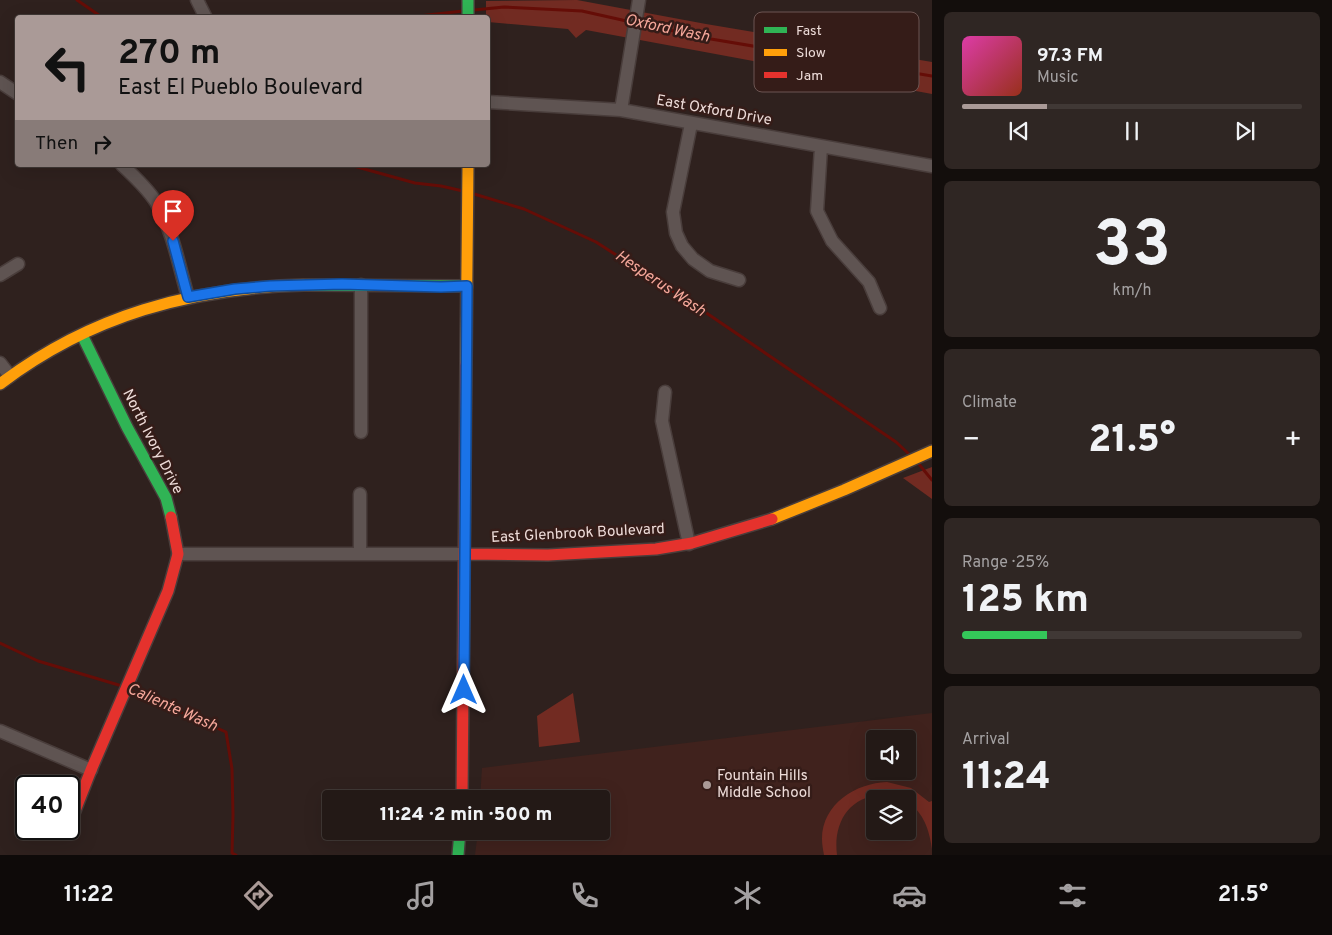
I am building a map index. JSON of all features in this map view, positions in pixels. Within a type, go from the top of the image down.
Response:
[{"type":"street","points":[[197,0],[204,15]]},
{"type":"street","points":[[468,0],[468,15]]},
{"type":"street","points":[[621,110],[639,0]]},
{"type":"street","points":[[0,82],[15,92]]},
{"type":"street","name":"East Oxford Drive","points":[[490,102],[621,110],[932,166]]},
{"type":"street","points":[[691,124],[673,212],[676,233],[682,246],[693,259],[710,271],[739,280]]},
{"type":"street","points":[[821,146],[817,211],[832,241],[869,282],[880,308]]},
{"type":"street","points":[[124,167],[138,180],[163,216],[173,241],[188,297]]},
{"type":"street","points":[[462,790],[468,167]]},
{"type":"street","points":[[0,275],[18,264]]},
{"type":"street","points":[[361,285],[361,432]]},
{"type":"street","points":[[0,363],[5,380],[53,349],[133,312],[188,297],[235,289],[361,285],[467,286]]},
{"type":"street","name":"North Ivory Drive","points":[[80,798],[168,591],[178,554],[174,526],[166,498],[127,427],[82,335]]},
{"type":"street","points":[[665,392],[662,421],[689,544]]},
{"type":"street","name":"East Glenbrook Boulevard","points":[[178,554],[465,554],[487,556],[630,551],[689,544],[753,526],[817,501],[932,451]]},
{"type":"street","points":[[360,494],[360,554]]},
{"type":"street","points":[[0,731],[91,770]]},
{"type":"street","points":[[458,855],[459,840]]},
{"type":"shaded area","points":[[577,0],[754,32],[754,61],[586,30],[576,38],[568,29],[490,22],[490,15],[486,15],[486,1]]},
{"type":"shaded area","points":[[919,60],[932,62],[932,94],[919,92]]},
{"type":"shaded area","points":[[932,467],[932,499],[903,478]]},
{"type":"shaded area","points":[[573,693],[580,742],[539,747],[537,716]]},
{"type":"shaded area","name":"Fountain Hills Middle School","points":[[932,713],[932,855],[475,855],[477,840],[610,840],[610,790],[481,790],[482,768]]},
{"type":"shaded area","points":[[887,782],[914,790],[866,790],[866,798],[852,807],[840,823],[836,844],[837,855],[824,855],[822,839],[824,827],[828,815],[834,806],[853,791],[875,783]]},
{"type":"shaded area","points":[[916,792],[929,802],[932,801],[932,849],[925,823],[916,810]]},
{"type":"waterway","name":"Hesperus Wash","points":[[77,0],[99,15]]},
{"type":"waterway","name":"Oxford Wash","points":[[474,10],[504,7],[582,11],[631,22]]},
{"type":"waterway","name":"Oxford Wash","points":[[428,15],[463,11]]},
{"type":"waterway","name":"Oxford Wash","points":[[637,23],[754,46]]},
{"type":"waterway","name":"Oxford Wash","points":[[919,74],[932,76]]},
{"type":"waterway","name":"Hesperus Wash","points":[[357,167],[415,183],[463,191]]},
{"type":"waterway","name":"Hesperus Wash","points":[[474,194],[524,209],[596,242],[702,310],[896,442],[910,455]]},
{"type":"waterway","name":"Hesperus Wash","points":[[918,463],[932,480]]},
{"type":"waterway","name":"Caliente Wash","points":[[0,643],[38,661],[122,686]]},
{"type":"waterway","name":"Caliente Wash","points":[[132,691],[226,732],[232,769],[232,853],[236,855]]},
{"type":"traffic: fast","points":[[468,0],[468,15]]},
{"type":"traffic: fast","points":[[304,285],[467,286]]},
{"type":"traffic: fast","points":[[82,335],[127,427],[166,498],[171,517]]},
{"type":"traffic: fast","points":[[458,855],[459,840]]},
{"type":"traffic: slow","points":[[466,363],[468,167]]},
{"type":"traffic: slow","points":[[0,384],[35,360],[70,340],[106,323],[144,310],[182,299],[222,292],[262,287],[304,285]]},
{"type":"traffic: slow","points":[[772,519],[932,451]]},
{"type":"traffic: jam","points":[[462,790],[466,363]]},
{"type":"traffic: jam","points":[[80,798],[168,591],[178,554],[171,517]]},
{"type":"traffic: jam","points":[[465,554],[548,555],[656,549],[692,543],[772,519]]},
{"type":"place","name":"Fountain Hills Middle School","points":[[707,785]]},
{"type":"route","points":[[173,241],[188,297],[235,289],[270,286],[342,284],[467,286],[464,690]]}]
